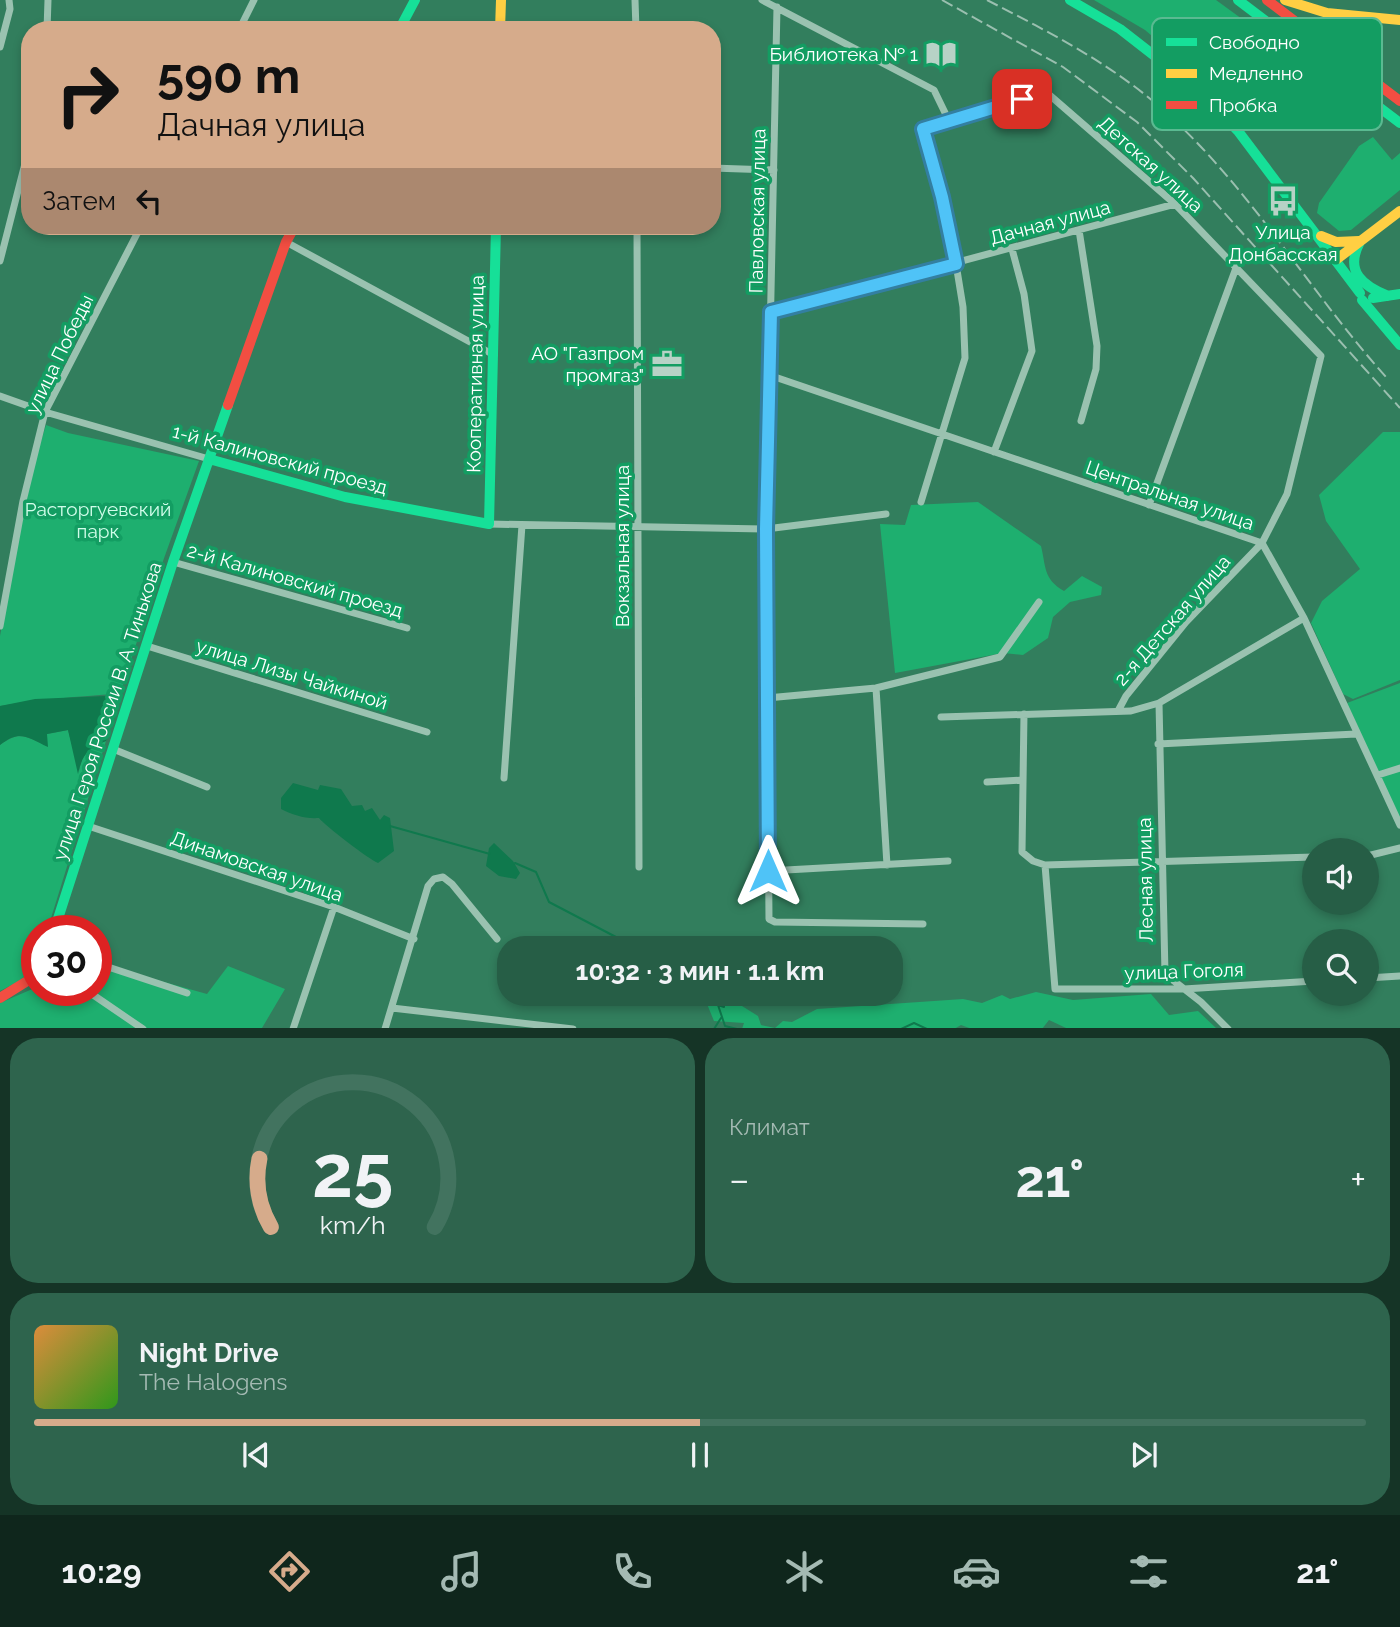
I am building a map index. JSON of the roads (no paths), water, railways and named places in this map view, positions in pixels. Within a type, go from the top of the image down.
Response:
[{"type":"main road","points":[[404,21],[415,0]]},
{"type":"main road","points":[[500,21],[501,0]]},
{"type":"main road","points":[[1070,0],[1120,29],[1152,54]]},
{"type":"main road","points":[[1238,0],[1262,18]]},
{"type":"main road","points":[[1268,0],[1291,18]]},
{"type":"main road","points":[[1285,0],[1312,11],[1380,18]]},
{"type":"main road","points":[[1382,18],[1400,20]]},
{"type":"main road","points":[[1382,88],[1400,102]]},
{"type":"main road","points":[[1382,110],[1400,124]]},
{"type":"main road","points":[[1237,130],[1368,295],[1394,295]]},
{"type":"main road","points":[[1340,263],[1362,240],[1400,211]]},
{"type":"main road","name":"улица Героя России В. А. Тинькова","points":[[59,915],[173,562],[290,235]]},
{"type":"main road","name":"Кооперативная улица","points":[[489,524],[496,235]]},
{"type":"main road","points":[[1320,236],[1336,242],[1362,240]]},
{"type":"main road","points":[[1354,275],[1351,262],[1362,240]]},
{"type":"main road","points":[[1340,263],[1354,275],[1368,295],[1379,320],[1400,345]]},
{"type":"main road","name":"1-й Калиновский проезд","points":[[209,459],[345,497],[489,524]]},
{"type":"main road","points":[[0,998],[21,985]]},
{"type":"street","points":[[0,46],[10,9],[9,0]]},
{"type":"street","points":[[47,21],[48,0]]},
{"type":"street","points":[[244,21],[254,0]]},
{"type":"street","points":[[635,0],[636,21]]},
{"type":"street","points":[[762,0],[933,90],[949,121]]},
{"type":"street","name":"Павловская улица","points":[[777,6],[766,529],[769,919],[775,922],[923,924]]},
{"type":"street","name":"Детская улица","points":[[956,264],[942,197],[923,129],[1046,92],[1175,204],[1321,356]]},
{"type":"street","points":[[721,167],[774,170]]},
{"type":"street","points":[[0,261],[21,179]]},
{"type":"street","name":"Дачная улица","points":[[771,312],[1175,204]]},
{"type":"street","points":[[1079,230],[1097,346],[1096,369],[1081,421]]},
{"type":"street","name":"улица Победы","points":[[0,626],[23,501],[45,412],[136,235]]},
{"type":"street","name":"Вокзальная улица","points":[[637,235],[639,867]]},
{"type":"street","points":[[286,242],[494,355]]},
{"type":"street","points":[[994,452],[1032,351],[1024,294],[1012,248]]},
{"type":"street","points":[[921,502],[965,358],[963,307],[956,264]]},
{"type":"street","points":[[1149,505],[1237,268]]},
{"type":"street","name":"2-я Детская улица","points":[[1118,711],[1126,696],[1186,622],[1262,543],[1287,494],[1321,356]]},
{"type":"street","name":"Центральная улица","points":[[769,375],[1262,543],[1304,618],[1400,825]]},
{"type":"street","name":"1-й Калиновский проезд","points":[[0,396],[45,412],[209,459]]},
{"type":"street","name":"1-й Калиновский проезд","points":[[489,524],[766,529],[886,514]]},
{"type":"street","points":[[504,778],[522,524]]},
{"type":"street","name":"2-й Калиновский проезд","points":[[173,562],[407,628]]},
{"type":"street","points":[[767,698],[876,688],[1000,657],[1039,602]]},
{"type":"street","points":[[940,717],[1143,710],[1304,618]]},
{"type":"street","name":"улица Лизы Чайкиной","points":[[147,646],[427,732]]},
{"type":"street","points":[[876,688],[887,865]]},
{"type":"street","name":"Лесная улица","points":[[1159,703],[1160,860],[1165,974],[1228,1028]]},
{"type":"street","points":[[1024,714],[1022,852],[1033,861],[1045,865],[1302,857]]},
{"type":"street","points":[[1158,744],[1356,734]]},
{"type":"street","points":[[113,749],[207,787]]},
{"type":"street","points":[[1378,775],[1400,768]]},
{"type":"street","points":[[987,782],[1023,780]]},
{"type":"street","name":"Динамовская улица","points":[[88,826],[334,907],[414,939]]},
{"type":"street","points":[[1379,853],[1400,848]]},
{"type":"street","points":[[768,871],[948,862]]},
{"type":"street","name":"улица Гоголя","points":[[1045,865],[1055,989],[1184,989],[1302,982]]},
{"type":"street","points":[[385,1028],[428,887],[434,879],[443,877],[497,939]]},
{"type":"street","points":[[293,1028],[334,907]]},
{"type":"street","points":[[112,968],[187,993]]},
{"type":"street","points":[[1379,977],[1400,976]]},
{"type":"street","points":[[110,1006],[143,1028]]},
{"type":"street","points":[[392,1007],[546,1027],[573,1028]]},
{"type":"waterway","points":[[390,826],[490,854]]},
{"type":"waterway","points":[[515,863],[536,872],[549,902],[614,936]]},
{"type":"waterway","points":[[718,1006],[725,1026],[733,1028]]},
{"type":"waterway","points":[[721,1006],[724,1006]]},
{"type":"waterway","points":[[715,1028],[721,1018]]},
{"type":"waterway","points":[[903,1028],[914,1023],[925,1028]]},
{"type":"railway","points":[[942,0],[1063,67],[1137,122],[1193,178],[1400,408]]},
{"type":"railway","points":[[987,0],[1094,59],[1152,100]]},
{"type":"railway","points":[[1184,130],[1247,200],[1386,377]]},
{"type":"place","name":"Библиотека № 1","points":[[941,54]]},
{"type":"place","name":"Улица Донбасская","points":[[1283,201]]},
{"type":"place","name":"АО \"Газпром промгаз\"","points":[[667,364]]},
{"type":"park label","name":"Расторгуевский парк","points":[[98,520]]}]
